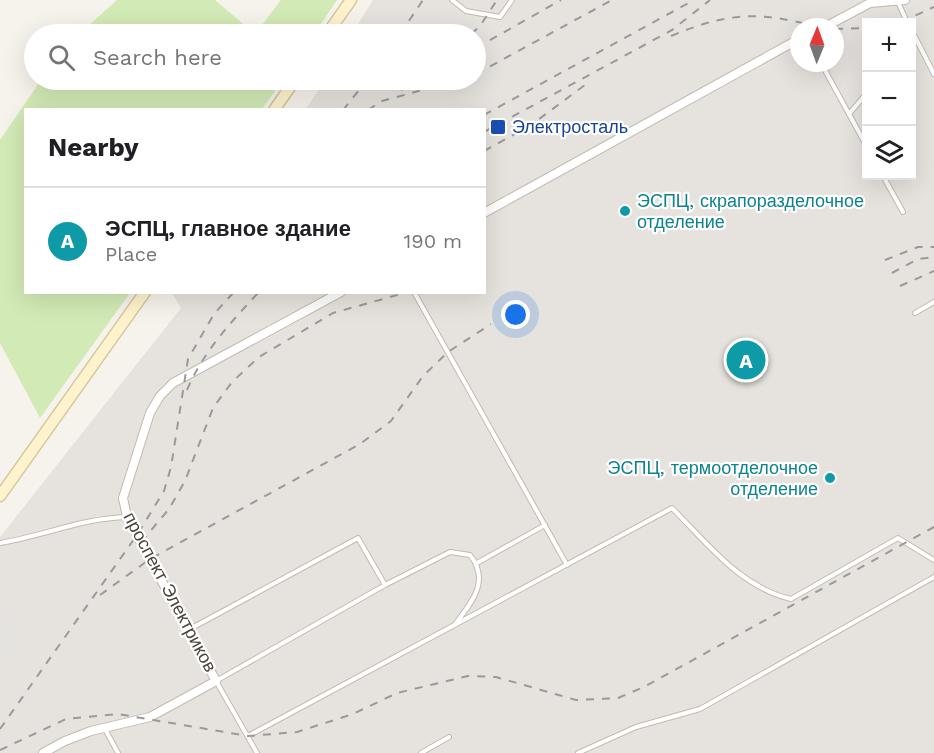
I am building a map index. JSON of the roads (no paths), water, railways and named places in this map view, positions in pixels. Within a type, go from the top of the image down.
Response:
[{"type":"street","points":[[334,24],[351,0]]},
{"type":"street","points":[[842,18],[870,3],[902,1]]},
{"type":"street","points":[[486,212],[790,44]]},
{"type":"street","points":[[275,108],[288,90]]},
{"type":"street","points":[[0,496],[144,294]]},
{"type":"street","name":"проспект Электриков","points":[[216,681],[127,517],[123,498],[126,484],[150,413],[160,396],[173,383],[337,294]]},
{"type":"street","points":[[43,753],[65,741],[150,717],[216,681]]},
{"type":"lane","points":[[452,0],[466,10],[500,17],[512,0]]},
{"type":"lane","points":[[902,1],[907,18]]},
{"type":"lane","points":[[916,39],[934,74]]},
{"type":"lane","points":[[826,72],[862,136]]},
{"type":"lane","points":[[849,114],[862,100]]},
{"type":"lane","points":[[885,180],[903,212]]},
{"type":"lane","points":[[415,294],[567,565]]},
{"type":"lane","points":[[915,312],[934,302]]},
{"type":"lane","points":[[248,736],[672,508],[739,575],[770,594],[791,598],[898,538],[934,560]]},
{"type":"lane","points":[[0,543],[28,538],[100,518],[127,517]]},
{"type":"lane","points":[[477,563],[545,525]]},
{"type":"lane","points":[[188,630],[358,538],[385,585]]},
{"type":"lane","points":[[257,753],[216,681],[385,585],[450,552],[465,552],[477,563],[480,582],[474,600],[454,626]]},
{"type":"lane","points":[[578,753],[636,727],[700,709],[934,577]]},
{"type":"lane","points":[[105,728],[118,753]]},
{"type":"lane","points":[[421,753],[449,737]]},
{"type":"railway","points":[[407,24],[423,0]]},
{"type":"railway","points":[[481,24],[497,0]]},
{"type":"railway","points":[[486,42],[561,0]]},
{"type":"railway","points":[[486,69],[612,0]]},
{"type":"railway","points":[[486,114],[694,0]]},
{"type":"railway","points":[[486,131],[672,30],[710,0]]},
{"type":"railway","points":[[910,18],[934,7]]},
{"type":"railway","points":[[671,36],[727,18],[760,16],[790,21]]},
{"type":"railway","points":[[844,29],[862,28]]},
{"type":"railway","points":[[486,150],[531,125],[585,85]]},
{"type":"railway","points":[[345,108],[359,90]]},
{"type":"railway","points":[[371,108],[382,101],[422,90]]},
{"type":"railway","points":[[885,260],[918,247],[934,247]]},
{"type":"railway","points":[[892,273],[918,259],[934,257]]},
{"type":"railway","points":[[900,286],[934,271]]},
{"type":"railway","points":[[0,729],[137,535],[164,491],[171,467],[188,359],[214,314],[232,294]]},
{"type":"railway","points":[[187,390],[209,350],[257,294]]},
{"type":"railway","points":[[141,542],[169,509],[185,481],[213,408],[232,382],[259,357],[333,313],[401,294]]},
{"type":"railway","points":[[100,595],[150,559],[360,444],[391,421],[423,376],[448,352],[491,324]]},
{"type":"railway","points":[[0,750],[66,719],[118,714],[248,736],[297,732],[353,714],[397,693],[468,676],[496,677],[576,700],[618,698],[644,687],[934,527]]},
{"type":"place","name":"Электросталь","points":[[498,127]]},
{"type":"place","name":"ЭСПЦ, скрапоразделочное отделение","points":[[625,211]]},
{"type":"place","name":"ЭСПЦ, главное здание","points":[[746,360]]},
{"type":"place","name":"ЭСПЦ, термоотделочное отделение","points":[[830,478]]}]
